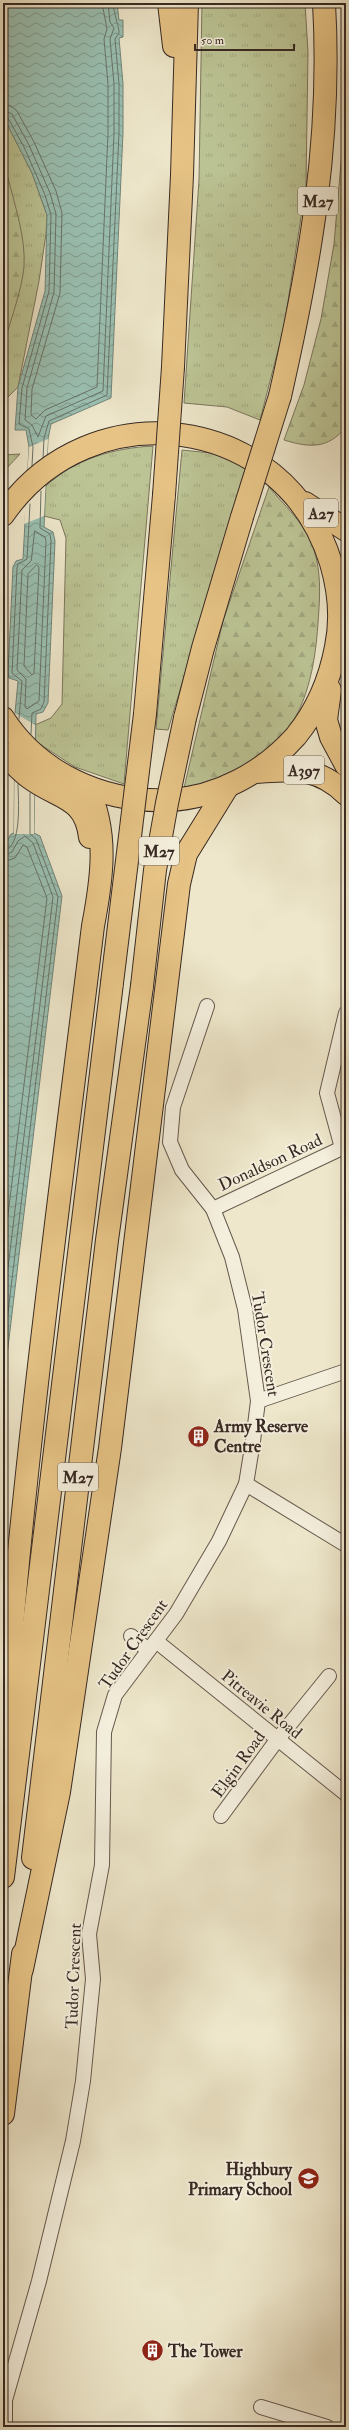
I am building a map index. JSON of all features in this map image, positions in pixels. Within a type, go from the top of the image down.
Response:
[{"type":"main road","points":[[169,3],[176,62],[182,175]]},
{"type":"main road","name":"M27","points":[[3,1877],[145,714],[164,495],[173,367],[182,175],[187,3]]},
{"type":"main road","name":"M27","points":[[22,1969],[40,1789],[107,1240],[142,986],[155,870],[167,803],[186,718],[204,648],[242,517],[280,396],[310,253],[320,184],[326,103],[324,3]]},
{"type":"main road","points":[[4,738],[65,776],[87,787],[131,799],[154,801],[197,796],[228,786],[255,772],[288,744],[304,726],[318,703],[332,669],[339,633],[342,590],[336,581],[326,546],[314,522],[295,496],[261,465],[242,454],[208,440],[186,435],[137,433],[107,439],[81,448],[57,461],[29,483],[8,508]]},
{"type":"main road","name":"A27","points":[[295,496],[346,530]]},
{"type":"main road","name":"A397","points":[[332,669],[326,720],[331,737],[346,765]]},
{"type":"main road","points":[[4,738],[22,772],[43,787],[73,801],[82,810],[88,825],[94,873],[93,926]]},
{"type":"main road","name":"A397","points":[[255,772],[298,770],[313,772],[327,778],[346,794]]},
{"type":"main road","points":[[3,2114],[22,1969],[59,1792],[109,1456],[179,884],[186,854],[228,786]]},
{"type":"main road","points":[[3,1736],[32,1432],[93,926],[101,884],[102,850],[100,824],[95,803],[87,787]]},
{"type":"street","name":"Tudor Crescent","points":[[5,2427],[5,2400],[39,2282],[73,2141],[85,2066],[93,1979],[89,1934],[102,1865],[104,1732],[116,1695],[176,1614],[219,1541],[246,1484],[258,1401],[244,1309],[232,1256],[213,1209],[182,1170],[170,1142],[173,1106],[207,1006]]},
{"type":"street","name":"Donaldson Road","points":[[213,1209],[344,1148],[327,1093],[346,1017]]},
{"type":"street","points":[[258,1401],[346,1371]]},
{"type":"street","points":[[246,1484],[346,1545]]},
{"type":"street","name":"Pitreavie Road","points":[[130,1636],[152,1646],[346,1794]]},
{"type":"street","name":"Elgin Road","points":[[221,1816],[277,1740],[329,1676]]},
{"type":"street","points":[[261,2407],[328,2427]]},
{"type":"green space","points":[[202,3],[305,3],[308,52],[306,185],[284,327],[260,420],[227,407],[184,403],[199,180]]},
{"type":"green space","points":[[346,23],[346,427],[339,434],[325,443],[310,445],[293,443],[284,440],[304,385],[321,319],[334,244],[342,151],[343,24]]},
{"type":"green space","points":[[3,116],[32,173],[47,215],[46,234],[39,281],[18,387],[7,398],[3,423]]},
{"type":"green space","points":[[3,170],[7,174],[16,208],[23,244],[24,267],[23,277],[3,347]]},
{"type":"green space","points":[[153,446],[124,784],[75,767],[35,741],[35,725],[51,718],[62,704],[66,538],[60,520],[44,516],[45,487],[56,477],[69,469],[95,457],[124,449]]},
{"type":"green space","points":[[182,450],[211,453],[247,466],[168,730],[156,729]]},
{"type":"green space","points":[[20,454],[3,472],[3,455]]},
{"type":"green space","points":[[269,487],[303,527],[315,552],[319,572],[320,592],[318,623],[314,656],[308,685],[299,711],[285,733],[267,752],[245,767],[217,779],[184,788],[223,621]]},
{"type":"water","points":[[3,3],[117,3],[119,20],[123,20],[123,37],[119,38],[123,84],[123,133],[111,398],[51,424],[48,439],[44,527],[53,532],[55,541],[48,703],[43,712],[36,714],[34,833],[40,836],[62,896],[3,1389],[3,847],[11,834],[14,833],[15,713],[18,681],[9,678],[8,673],[13,567],[16,561],[23,559],[29,447],[26,430],[15,430],[18,387],[45,291],[47,215],[32,173],[3,116]]},
{"type":"pier","points":[[48,439],[44,516],[24,524],[29,447]]},
{"type":"pier","points":[[15,713],[35,725],[34,834],[14,834]]},
{"type":"place","name":"Army Reserve Centre","points":[[198,1436]]},
{"type":"place","name":"Highbury Primary School","points":[[308,2179]]},
{"type":"place","name":"The Tower","points":[[152,2351]]}]
